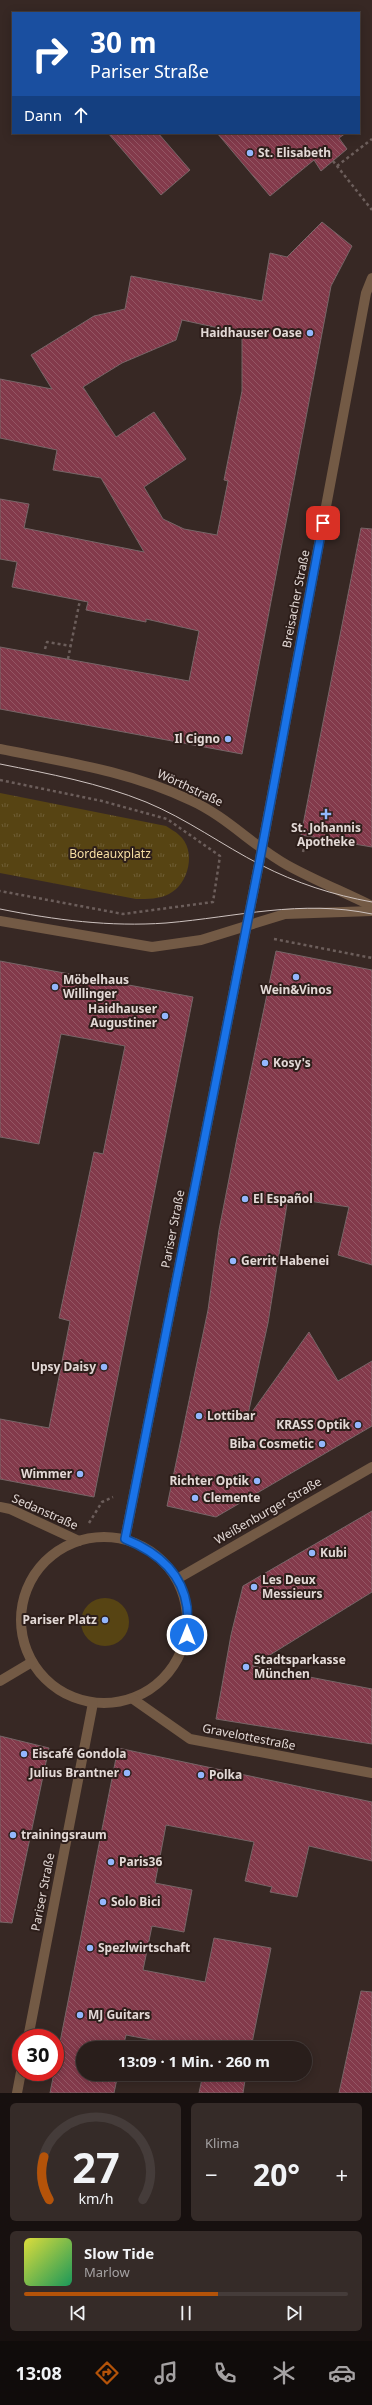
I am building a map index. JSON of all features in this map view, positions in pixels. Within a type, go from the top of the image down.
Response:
[{"type":"street","name":"Breisacher Straße","points":[[247,925],[366,293],[372,278]]},
{"type":"street","name":"Wörthstraße","points":[[0,749],[124,774],[159,786],[215,812],[262,849],[288,866],[372,906]]},
{"type":"street","points":[[0,921],[152,947],[201,940],[285,914],[372,911]]},
{"type":"street","name":"Pariser Straße","points":[[125,1539],[247,925]]},
{"type":"street","name":"Weißenburger Straße","points":[[177,1579],[372,1467]]},
{"type":"street","name":"Sedanstraße","points":[[0,1507],[10,1509],[79,1541]]},
{"type":"street","points":[[102,1537],[125,1539],[146,1547],[164,1561],[177,1579],[187,1606],[187,1635],[177,1662],[158,1684],[133,1699],[113,1704],[93,1703],[69,1696],[48,1682],[32,1662],[23,1639],[21,1614],[26,1591],[39,1569],[56,1552],[79,1541],[102,1537]]},
{"type":"street","points":[[0,1681],[32,1662]]},
{"type":"street","name":"Gravelottestraße","points":[[133,1699],[190,1739],[372,1773]]},
{"type":"street","name":"Pariser Straße","points":[[30,2029],[93,1703]]},
{"type":"street","points":[[17,2093],[19,2081]]},
{"type":"path","points":[[337,166],[372,139]]},
{"type":"path","points":[[333,161],[372,210]]},
{"type":"path","points":[[68,659],[80,600]]},
{"type":"path","points":[[45,648],[47,642],[71,646]]},
{"type":"path","points":[[0,780],[102,801],[167,819],[220,856],[213,902],[186,907],[123,914],[0,891]]},
{"type":"path","points":[[247,925],[276,940],[372,958]]},
{"type":"green space","name":"Bordeauxplatz","points":[[0,793],[166,826],[176,832],[185,841],[189,858],[186,875],[182,883],[176,889],[165,896],[149,899],[136,899],[0,873]]},
{"type":"green space","points":[[105,1598],[114,1600],[122,1605],[127,1613],[129,1622],[127,1631],[122,1639],[114,1644],[105,1646],[96,1644],[88,1639],[83,1631],[81,1622],[83,1613],[88,1605],[96,1600]]},
{"type":"building","points":[[109,134],[159,134],[190,170],[161,195]]},
{"type":"building","points":[[218,134],[345,134],[339,138],[347,149],[321,171],[314,160],[270,196]]},
{"type":"building","points":[[322,222],[352,246],[331,286],[242,754],[0,709],[0,647],[189,681],[199,631],[146,619],[146,622],[86,610],[88,602],[12,587],[17,562],[0,559],[0,499],[29,504],[24,528],[144,552],[101,478],[53,470],[57,450],[0,438],[0,379],[52,389],[31,355],[94,316],[125,309],[131,276],[262,301],[270,253],[287,257]],"holes":[[[182,320],[242,333],[242,391],[224,480],[228,481],[217,535],[184,529],[163,519],[144,487],[186,459],[154,412],[116,437],[83,387],[122,363],[176,340]]]},
{"type":"building","points":[[361,528],[372,529],[372,847],[301,835]]},
{"type":"building","points":[[276,951],[372,970],[372,1265],[338,1255],[349,1207],[288,1198],[268,1323],[247,1419],[309,1332],[338,1381],[372,1361],[372,1426],[216,1517],[167,1506],[208,1310],[219,1230]]},
{"type":"building","points":[[0,961],[193,997],[94,1497],[0,1479],[0,1419],[49,1428],[70,1321],[59,1318],[94,1152],[103,1154],[125,1046],[61,1034],[39,1144],[0,1137]]},
{"type":"building","points":[[372,1511],[372,1592],[252,1666],[372,1689],[372,1744],[216,1719],[231,1635],[243,1586]]},
{"type":"building","points":[[0,1736],[49,1748],[12,1923],[0,1922]]},
{"type":"building","points":[[118,1748],[372,1802],[372,1861],[309,1846],[297,1897],[270,1892],[272,1887],[245,1881],[254,1842],[166,1825],[155,1883],[192,1890],[184,1932],[152,1926],[143,1970],[205,1982],[214,1938],[271,1948],[252,2041],[157,2041],[126,2035],[125,2041],[76,2041],[76,2081],[117,2081],[114,2093],[50,2093],[52,2081],[64,2081],[64,2029],[63,2029]]},
{"type":"building","points":[[361,1991],[372,1992],[372,2093],[339,2093]]},
{"type":"building","points":[[202,2081],[245,2081],[243,2093],[199,2093]]},
{"type":"tram line","points":[[0,764],[37,771],[110,789],[128,795],[176,816],[261,865],[301,883],[343,896],[372,902]]},
{"type":"tram line","points":[[0,909],[83,922],[124,924],[166,923],[294,909],[320,908],[372,914]]},
{"type":"place","name":"St. Elisabeth","points":[[250,153]]},
{"type":"place","name":"Haidhauser Oase","points":[[310,333]]},
{"type":"place","name":"Il Cigno","points":[[228,739]]},
{"type":"place","name":"St. Johannis Apotheke","points":[[326,814]]},
{"type":"place","name":"Wein&Vinos","points":[[296,977]]},
{"type":"place","name":"Möbelhaus Willinger","points":[[55,987]]},
{"type":"place","name":"Haidhauser Augustiner","points":[[165,1016]]},
{"type":"place","name":"Kosy's","points":[[265,1063]]},
{"type":"place","name":"El Español","points":[[245,1199]]},
{"type":"place","name":"Gerrit Habenei","points":[[233,1261]]},
{"type":"place","name":"Upsy Daisy","points":[[104,1367]]},
{"type":"place","name":"Lottibar","points":[[199,1416]]},
{"type":"place","name":"KRASS Optik","points":[[358,1425]]},
{"type":"place","name":"Biba Cosmetic","points":[[322,1444]]},
{"type":"place","name":"Wimmer","points":[[80,1474]]},
{"type":"place","name":"Richter Optik","points":[[257,1481]]},
{"type":"place","name":"Clemente","points":[[195,1498]]},
{"type":"place","name":"Kubi","points":[[312,1553]]},
{"type":"place","name":"Les Deux Messieurs","points":[[254,1587]]},
{"type":"place","name":"Pariser Platz","points":[[105,1620]]},
{"type":"place","name":"Stadtsparkasse München","points":[[246,1667]]},
{"type":"place","name":"Eiscafé Gondola","points":[[24,1754]]},
{"type":"place","name":"Julius Brantner","points":[[127,1773]]},
{"type":"place","name":"Polka","points":[[201,1775]]},
{"type":"place","name":"trainingsraum","points":[[13,1835]]},
{"type":"place","name":"Paris36","points":[[111,1862]]},
{"type":"place","name":"Solo Bici","points":[[103,1902]]},
{"type":"place","name":"Spezlwirtschaft","points":[[90,1948]]},
{"type":"place","name":"MJ Guitars","points":[[80,2015]]},
{"type":"route","points":[[187,1635],[187,1606],[177,1579],[164,1561],[146,1547],[125,1539],[259,864],[323,523]]}]
